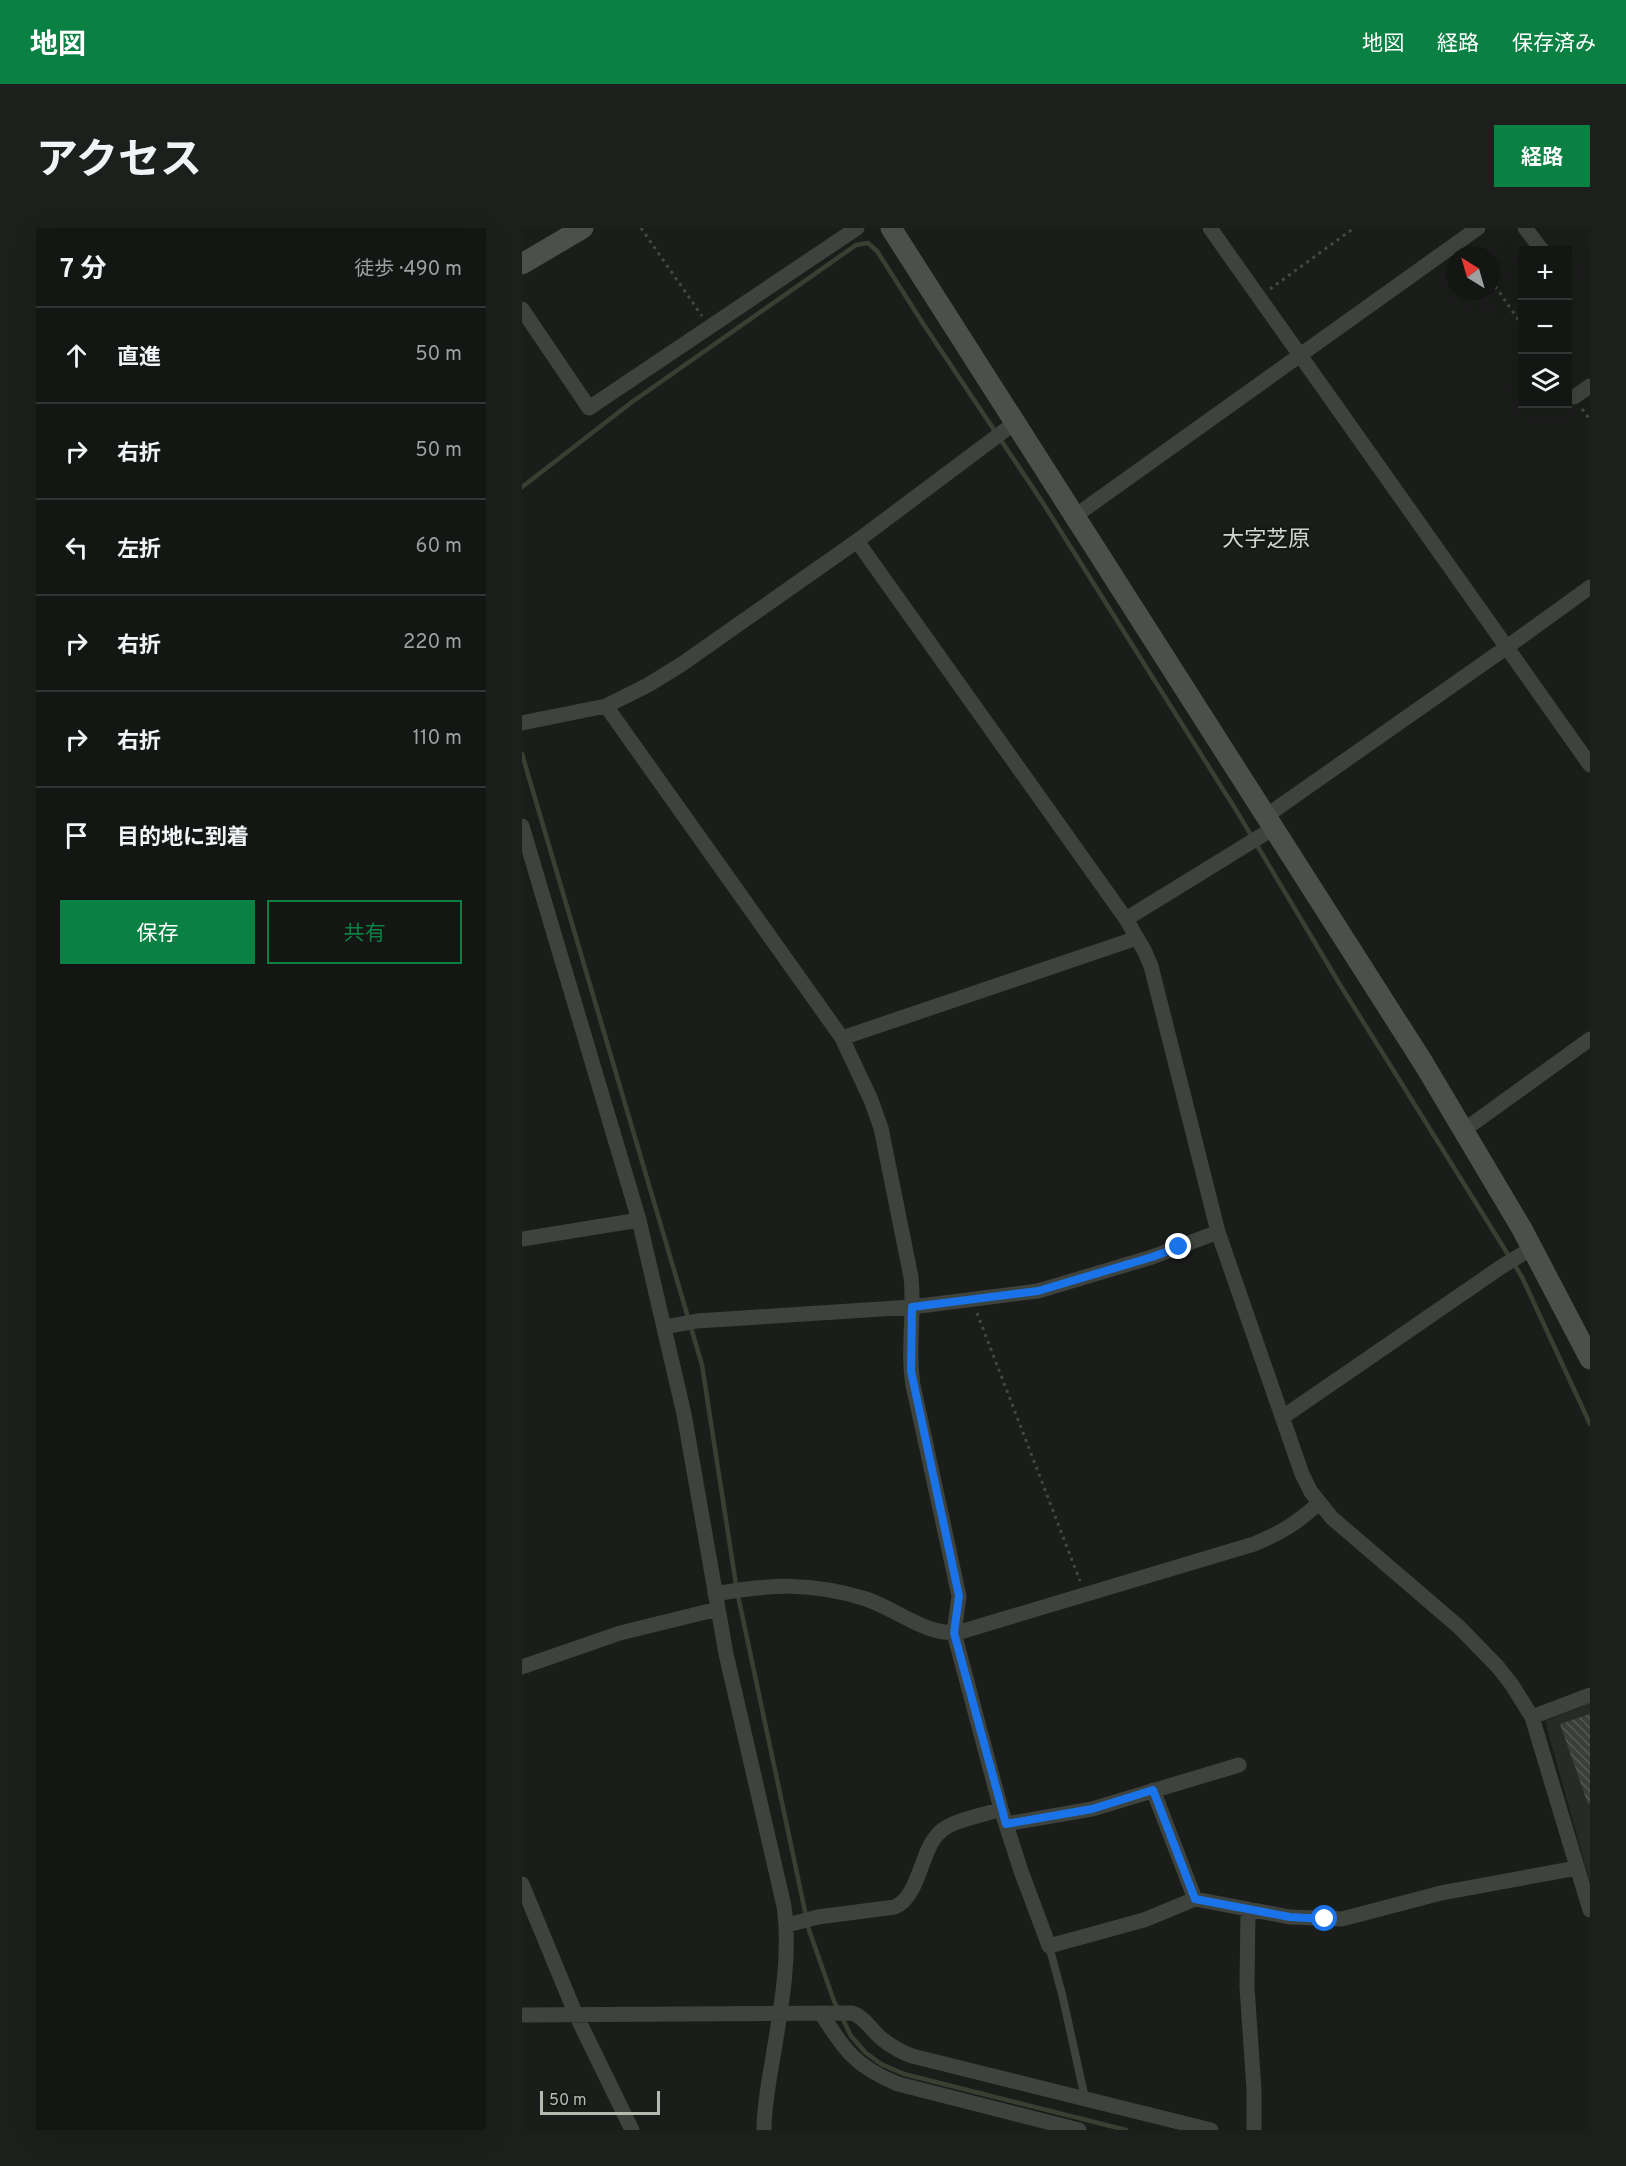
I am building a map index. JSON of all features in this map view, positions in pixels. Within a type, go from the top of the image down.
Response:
[{"type":"street","points":[[522,264],[583,228]]},
{"type":"street","points":[[522,309],[589,408],[857,228]]},
{"type":"street","points":[[891,228],[1464,1130],[1524,1253],[1590,1359]]},
{"type":"street","points":[[1210,228],[1590,765]]},
{"type":"street","points":[[1075,516],[1299,354],[1479,228]]},
{"type":"street","points":[[1526,228],[1539,246]]},
{"type":"street","points":[[1574,397],[1590,386]]},
{"type":"street","points":[[523,723],[606,705],[648,685],[682,664],[857,541],[1016,422]]},
{"type":"street","points":[[857,541],[1126,919],[1137,938],[1151,966],[1218,1232],[1302,1474],[1318,1503],[1332,1518],[1483,1651],[1512,1685],[1532,1717],[1590,1910]]},
{"type":"street","points":[[1126,919],[1249,843],[1270,822],[1590,587]]},
{"type":"street","points":[[606,705],[842,1038],[880,1128],[911,1277],[911,1371],[959,1596],[954,1633],[1004,1816],[1021,1871],[1049,1946],[1144,1920],[1195,1899],[1308,1919],[1342,1918],[1441,1893],[1577,1868]]},
{"type":"street","points":[[522,826],[670,1326],[686,1424],[720,1598],[784,1906],[791,1924],[780,2014],[765,2104],[764,2130]]},
{"type":"street","points":[[842,1038],[1137,938]]},
{"type":"street","points":[[1464,1130],[1590,1039]]},
{"type":"street","points":[[522,1239],[639,1220]]},
{"type":"street","points":[[670,1326],[697,1321],[912,1307],[1038,1291],[1152,1257],[1218,1232]]},
{"type":"street","points":[[1283,1416],[1524,1253]]},
{"type":"street","points":[[522,1667],[720,1598],[749,1589],[784,1585],[833,1590],[879,1604],[932,1630],[954,1633],[1085,1596],[1278,1535],[1296,1524],[1318,1503]]},
{"type":"street","points":[[1532,1717],[1590,1695]]},
{"type":"street","points":[[791,1924],[818,1917],[895,1907],[902,1904],[910,1892],[932,1840],[940,1831],[949,1826],[1004,1816],[1092,1809],[1239,1765]]},
{"type":"street","points":[[1153,1790],[1195,1899]]},
{"type":"street","points":[[522,1884],[576,2015],[632,2130]]},
{"type":"street","points":[[1248,1909],[1246,1987],[1254,2090],[1254,2130]]},
{"type":"street","points":[[825,2013],[842,2046],[855,2060],[884,2079],[1079,2130]]},
{"type":"street","points":[[522,2015],[852,2013],[859,2015],[891,2046],[912,2056],[1211,2130]]},
{"type":"lane","points":[[1049,1946],[1085,2098]]},
{"type":"path","points":[[641,228],[710,328]]},
{"type":"path","points":[[1259,298],[1354,228]]},
{"type":"path","points":[[1500,293],[1518,319]]},
{"type":"path","points":[[972,1300],[1085,1596]]},
{"type":"shaded area","points":[[1590,1703],[1590,1882],[1545,1721]]},
{"type":"building","points":[[1590,1714],[1590,1804],[1588,1804],[1560,1724]]},
{"type":"waterway","points":[[522,487],[632,402],[856,245],[868,243],[877,251],[1043,503],[1236,810],[1339,983],[1522,1277],[1590,1424]]},
{"type":"waterway","points":[[522,754],[702,1365],[737,1591],[809,1930],[834,2001],[851,2036],[866,2053],[881,2064],[904,2074],[1126,2130]]},
{"type":"district","name":"大字芝原","points":[[1266,540]]},
{"type":"route","points":[[1179,1247],[1038,1291],[912,1307],[910,1352],[913,1386],[959,1596],[954,1633],[1006,1824],[1092,1809],[1153,1790],[1195,1899],[1290,1917],[1325,1919]]}]
